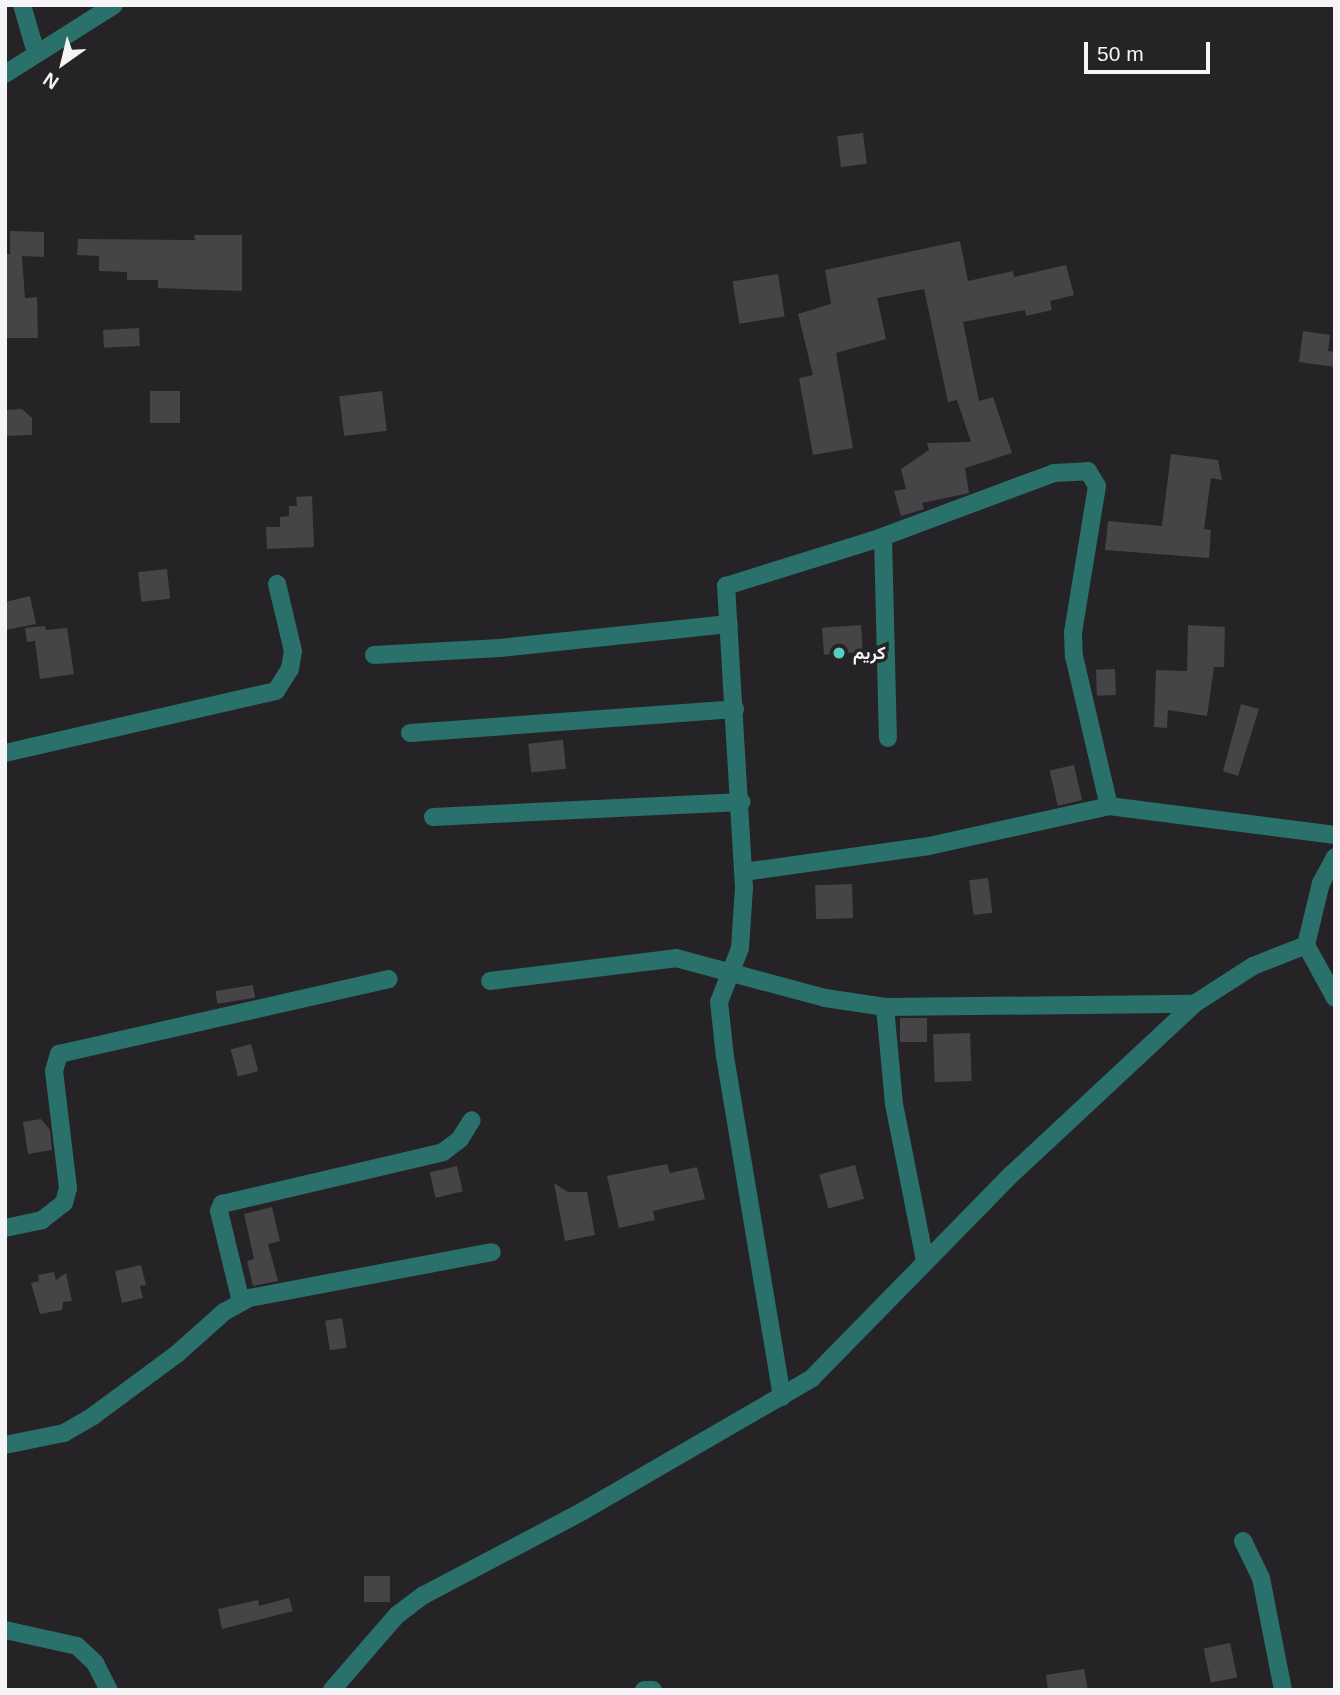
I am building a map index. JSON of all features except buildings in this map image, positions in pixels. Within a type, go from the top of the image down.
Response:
[{"type":"street","points":[[22,5],[36,53]]},
{"type":"street","points":[[5,74],[114,5]]},
{"type":"street","points":[[782,1397],[725,1057],[719,1002],[740,948],[744,872],[742,802],[726,586],[883,537],[1054,473],[1088,471],[1097,486],[1073,633],[1074,656],[1109,806]]},
{"type":"street","points":[[883,537],[888,738]]},
{"type":"street","points":[[5,753],[276,691],[290,669],[293,652],[277,584]]},
{"type":"street","points":[[374,655],[500,648],[729,624]]},
{"type":"street","points":[[410,733],[735,709]]},
{"type":"street","points":[[433,817],[742,802]]},
{"type":"street","points":[[744,872],[903,851],[1109,806],[1335,835]]},
{"type":"street","points":[[1335,857],[1321,883],[1306,945],[1322,981],[1335,998]]},
{"type":"street","points":[[332,1690],[397,1615],[425,1595],[782,1397],[841,1353],[925,1260],[1194,1004],[1253,966],[1306,945]]},
{"type":"street","points":[[489,981],[652,958],[677,958],[825,998],[885,1007],[1194,1004]]},
{"type":"street","points":[[5,1228],[42,1220],[64,1203],[68,1188],[54,1072],[59,1054],[389,978]]},
{"type":"street","points":[[885,1007],[894,1104],[925,1260]]},
{"type":"street","points":[[241,1302],[219,1211],[222,1204],[266,1190],[443,1152],[460,1139],[472,1120]]},
{"type":"street","points":[[5,1445],[64,1433],[93,1416],[241,1302],[492,1252]]},
{"type":"street","points":[[1242,1541],[1261,1578],[1283,1690]]},
{"type":"street","points":[[5,1630],[77,1646],[95,1663],[109,1690]]},
{"type":"street","points":[[644,1690],[653,1690]]},
{"type":"place","name":"كريم","points":[[839,653]]}]
